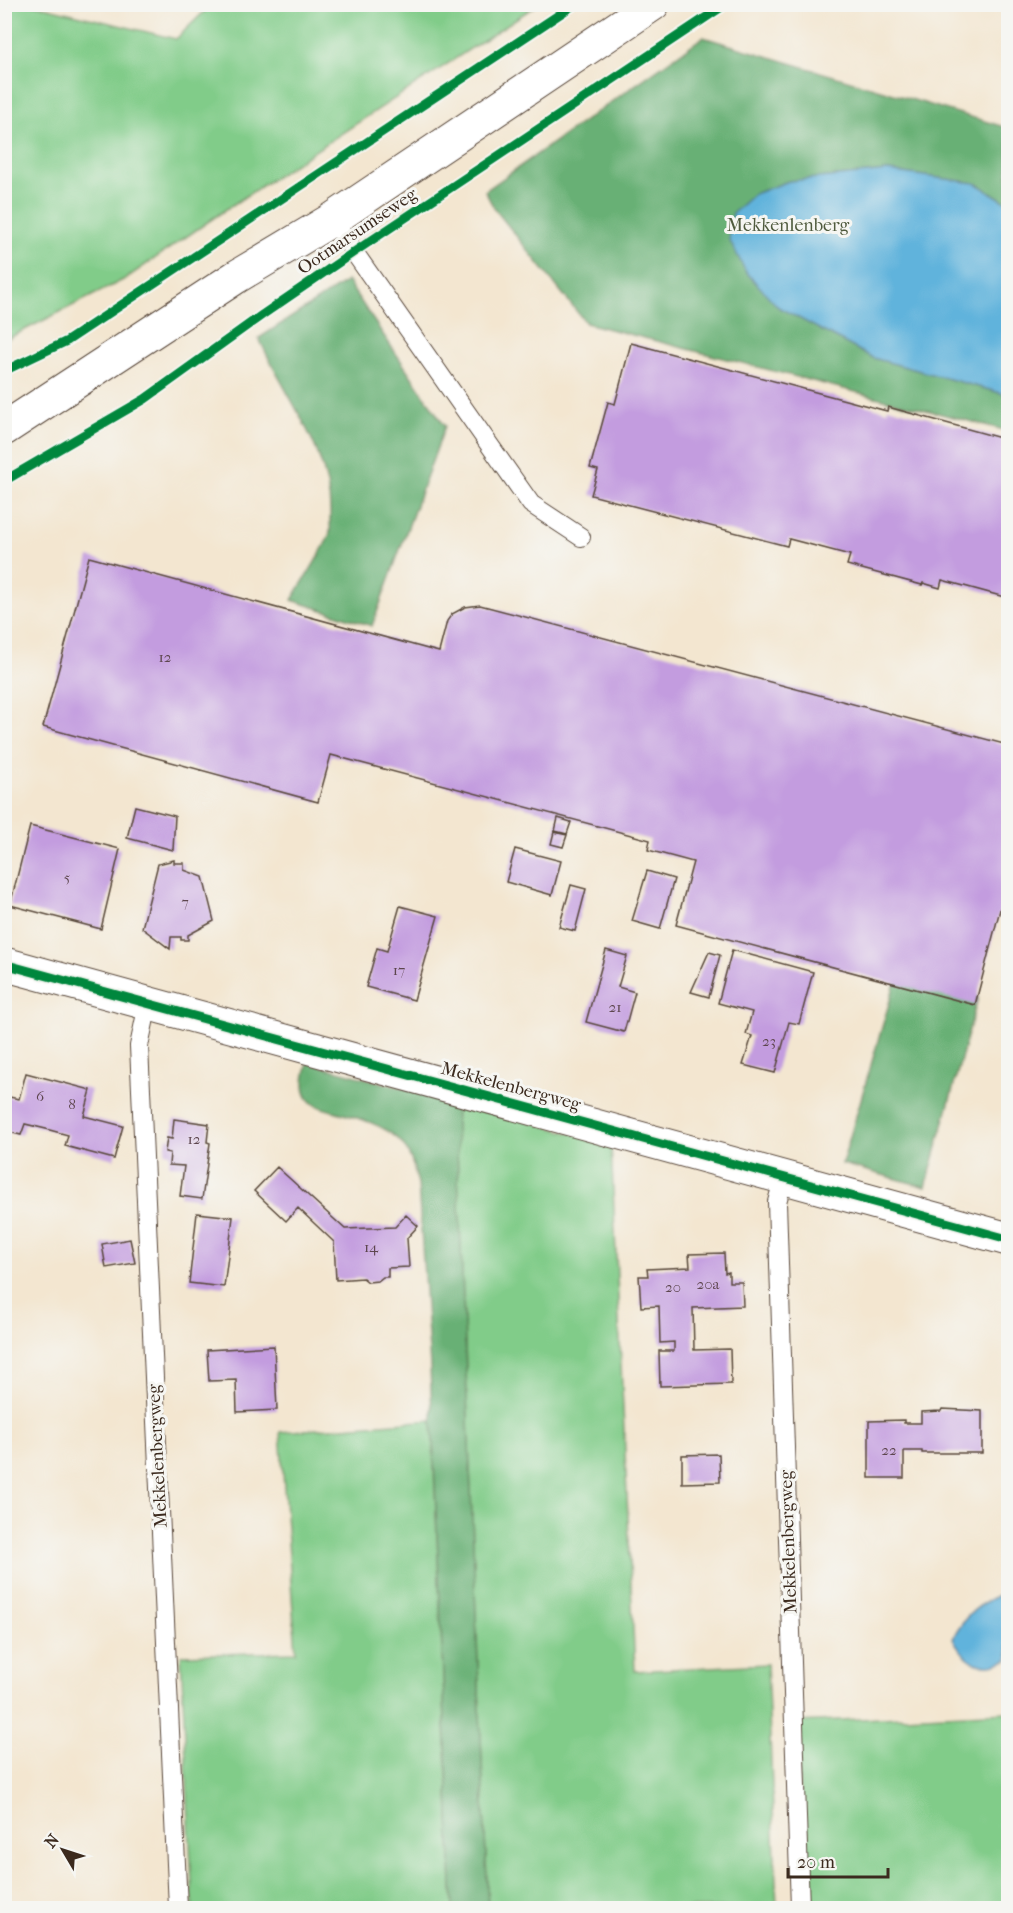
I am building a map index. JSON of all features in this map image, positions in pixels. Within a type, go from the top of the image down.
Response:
[{"type":"street","name":"Ootmarsumseweg","points":[[4,429],[236,278],[333,219],[653,4]]},
{"type":"street","name":"Mekkelenbergweg","points":[[4,964],[1008,1239]]},
{"type":"lane","points":[[333,219],[531,504],[582,537]]},
{"type":"lane","name":"Mekkelenbergweg","points":[[148,1004],[139,1046],[178,1908]]},
{"type":"lane","name":"Mekkelenbergweg","points":[[784,1177],[777,1202],[800,1908]]},
{"type":"green space","points":[[5,4],[36,5],[176,39],[211,5],[537,5],[231,206],[125,279],[5,340]]},
{"type":"green space","name":"Mekkenlenberg","points":[[703,37],[1008,128],[1008,203],[975,183],[888,171],[789,181],[754,194],[778,307],[873,358],[1008,395],[1008,431],[586,323],[494,208],[485,191]]},
{"type":"green space","points":[[347,281],[445,426],[372,626],[292,600],[329,536],[329,494],[324,471],[305,425],[259,338]]},
{"type":"green space","points":[[897,976],[978,997],[926,1187],[842,1164]]},
{"type":"green space","points":[[308,1063],[455,1102],[488,1908],[453,1908],[430,1367],[418,1184],[408,1153],[391,1133],[369,1122],[324,1109],[311,1102],[304,1088]]},
{"type":"green space","points":[[455,1102],[611,1144],[635,1671],[767,1664],[777,1908],[488,1908]]},
{"type":"green space","points":[[432,1420],[453,1908],[193,1908],[181,1655],[296,1652],[280,1432]]},
{"type":"green space","points":[[1008,1712],[1008,1908],[804,1908],[797,1722]]},
{"type":"water","points":[[888,171],[975,183],[1008,203],[1008,395],[873,358],[778,307],[746,272],[729,239],[733,213],[754,194],[789,181]]},
{"type":"water","points":[[1008,1591],[1008,1660],[992,1665],[978,1664],[963,1653],[953,1638],[963,1622],[976,1609]]},
{"type":"building","points":[[631,343],[887,411],[888,407],[1008,440],[1008,598],[942,580],[940,588],[923,583],[922,585],[847,565],[850,555],[789,539],[787,546],[591,495],[598,470],[590,468],[608,402],[615,404]]},
{"type":"building","points":[[89,557],[439,652],[447,621],[452,614],[465,607],[480,605],[1008,745],[1008,879],[975,1005],[676,925],[693,862],[648,850],[650,840],[331,755],[318,802],[43,727]]},
{"type":"building","points":[[135,806],[175,816],[173,850],[127,838]]},
{"type":"building","points":[[558,818],[571,822],[567,834],[555,831]]},
{"type":"building","points":[[30,826],[120,849],[101,929],[10,905]]},
{"type":"building","points":[[554,832],[567,835],[563,847],[551,844]]},
{"type":"building","points":[[515,849],[561,861],[552,895],[506,882]]},
{"type":"building","points":[[174,860],[174,863],[184,863],[184,870],[203,877],[214,921],[188,935],[188,940],[171,937],[170,949],[142,928],[158,864]]},
{"type":"building","points":[[647,871],[674,879],[660,929],[632,921]]},
{"type":"building","points":[[571,885],[586,889],[575,931],[559,927]]},
{"type":"building","points":[[400,906],[438,916],[414,1000],[366,987],[377,948],[387,951]]},
{"type":"building","points":[[606,950],[627,956],[618,987],[635,992],[624,1032],[586,1022]]},
{"type":"building","points":[[732,950],[813,972],[799,1024],[789,1022],[775,1073],[743,1065],[752,1036],[746,1034],[752,1012],[718,1003]]},
{"type":"building","points":[[709,952],[720,955],[709,997],[691,992]]},
{"type":"building","points":[[26,1073],[91,1090],[84,1116],[123,1126],[114,1159],[65,1146],[68,1135],[46,1129],[25,1124],[21,1135],[4,1131],[4,1096],[19,1099]]},
{"type":"building","points":[[174,1119],[209,1124],[207,1142],[210,1143],[202,1199],[180,1196],[184,1166],[169,1165],[170,1153],[165,1152],[167,1138],[172,1139]]},
{"type":"building","points":[[277,1167],[345,1229],[395,1227],[406,1215],[418,1226],[407,1238],[409,1267],[388,1268],[388,1277],[383,1277],[378,1281],[368,1282],[363,1278],[336,1280],[334,1242],[298,1208],[286,1221],[254,1191]]},
{"type":"building","points":[[197,1213],[233,1217],[224,1287],[189,1283]]},
{"type":"building","points":[[130,1239],[135,1263],[106,1268],[102,1244]]},
{"type":"building","points":[[724,1253],[725,1273],[729,1272],[729,1282],[742,1282],[743,1306],[693,1308],[694,1350],[730,1349],[731,1384],[660,1386],[659,1351],[674,1351],[674,1342],[660,1343],[659,1306],[641,1307],[639,1276],[648,1276],[647,1269],[690,1267],[689,1254]]},
{"type":"building","points":[[274,1346],[277,1410],[237,1412],[236,1380],[209,1381],[207,1350]]},
{"type":"building","points":[[942,1409],[982,1411],[982,1453],[904,1451],[904,1478],[869,1478],[869,1421],[904,1420],[904,1423],[921,1423],[921,1412],[941,1411]]},
{"type":"building","points":[[719,1454],[720,1482],[682,1483],[682,1455]]},
{"type":"cycle path","points":[[4,371],[67,341],[575,4]]},
{"type":"cycle path","points":[[4,481],[145,399],[354,252],[726,4]]},
{"type":"cycle path","points":[[4,964],[1008,1239]]}]
